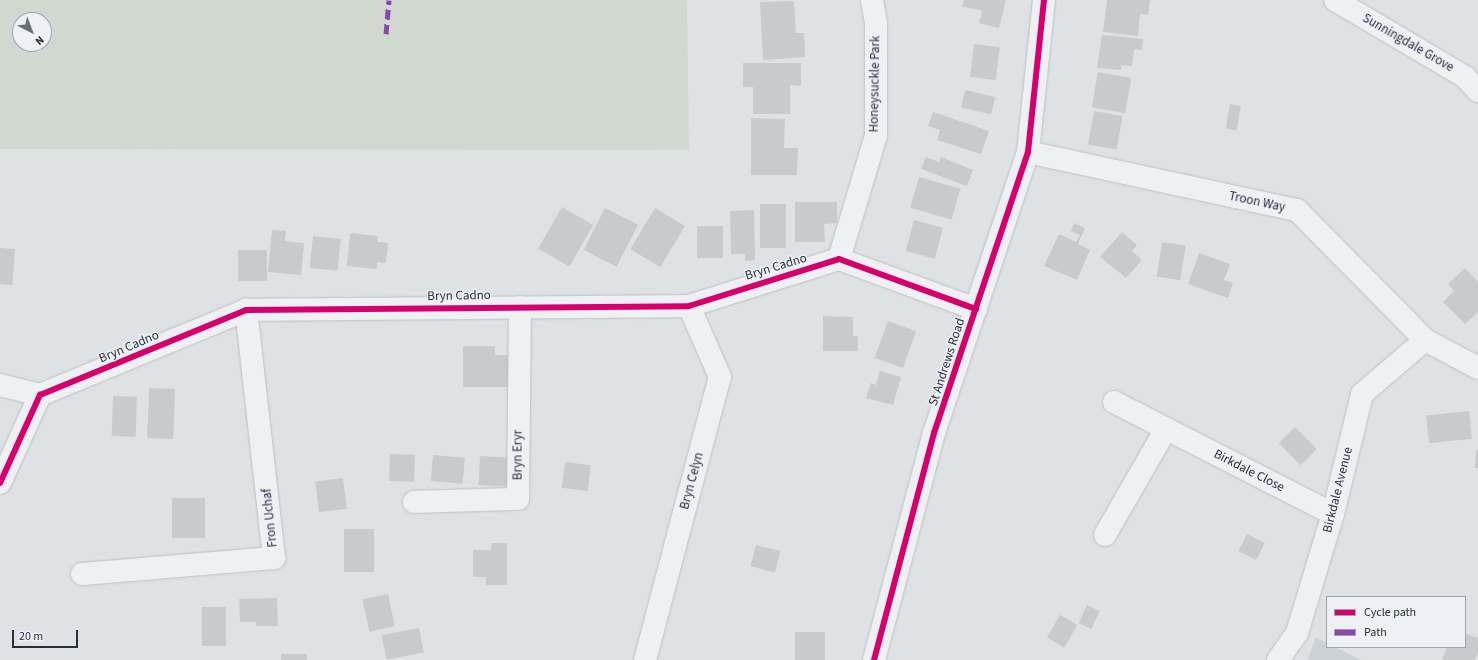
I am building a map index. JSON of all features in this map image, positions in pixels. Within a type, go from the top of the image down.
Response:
[{"type":"street","name":"Honeysuckle Park","points":[[838,259],[876,136],[876,23],[872,0]]},
{"type":"street","name":"St Andrews Road","points":[[874,660],[934,433],[1028,152],[1044,0]]},
{"type":"street","name":"Sunningdale Grove","points":[[1334,0],[1465,77],[1478,91]]},
{"type":"street","name":"Troon Way","points":[[1028,152],[1296,210],[1425,340],[1478,368]]},
{"type":"street","name":"Bryn Cadno","points":[[40,396],[246,310],[520,306],[689,306],[838,259]]},
{"type":"street","points":[[838,259],[976,309]]},
{"type":"street","name":"Bryn Eryr","points":[[414,502],[518,499],[520,306]]},
{"type":"street","name":"Bryn Celyn","points":[[645,660],[720,378],[689,306]]},
{"type":"street","name":"Fron Uchaf","points":[[82,574],[274,558],[246,310]]},
{"type":"street","name":"Birkdale Avenue","points":[[1278,660],[1296,633],[1333,514],[1362,394],[1425,340]]},
{"type":"street","points":[[0,385],[40,396],[0,483]]},
{"type":"street","name":"Birkdale Close","points":[[1114,402],[1333,514]]},
{"type":"street","points":[[1105,535],[1166,429]]},
{"type":"shaded area","points":[[0,0],[687,0],[689,150],[0,149]]},
{"type":"shaded area","points":[[1316,638],[1326,643],[1326,648],[1337,648],[1361,660],[1307,660]]},
{"type":"building","points":[[964,0],[1006,0],[999,28],[979,23],[982,11],[962,6]]},
{"type":"building","points":[[1107,0],[1150,0],[1148,15],[1140,14],[1138,36],[1103,32]]},
{"type":"building","points":[[794,1],[796,33],[804,33],[805,57],[763,60],[760,2]]},
{"type":"building","points":[[1102,35],[1143,39],[1142,50],[1134,49],[1132,66],[1121,65],[1121,70],[1097,68]]},
{"type":"building","points":[[974,44],[1000,47],[996,80],[970,77]]},
{"type":"building","points":[[743,63],[801,63],[801,86],[790,85],[790,114],[753,114],[753,87],[743,87]]},
{"type":"building","points":[[1098,72],[1131,78],[1125,113],[1092,107]]},
{"type":"building","points":[[965,90],[995,97],[991,115],[961,108]]},
{"type":"building","points":[[1230,104],[1241,106],[1236,131],[1226,129]]},
{"type":"building","points":[[1094,111],[1123,116],[1117,150],[1088,144]]},
{"type":"building","points":[[933,112],[989,131],[981,154],[937,140],[940,130],[928,126]]},
{"type":"building","points":[[751,118],[785,119],[784,148],[798,148],[797,175],[751,175]]},
{"type":"building","points":[[926,157],[939,162],[941,157],[973,170],[967,186],[921,169]]},
{"type":"building","points":[[919,177],[960,189],[952,220],[910,208]]},
{"type":"building","points":[[795,202],[837,202],[837,223],[824,224],[825,242],[795,242]]},
{"type":"building","points":[[760,204],[786,204],[786,248],[760,248]]},
{"type":"building","points":[[562,207],[593,225],[569,267],[538,249]]},
{"type":"building","points":[[605,208],[638,225],[617,267],[584,250]]},
{"type":"building","points":[[655,208],[685,226],[660,267],[630,249]]},
{"type":"building","points":[[754,210],[755,260],[745,261],[745,254],[731,254],[730,211]]},
{"type":"building","points":[[914,220],[943,228],[935,259],[906,251]]},
{"type":"building","points":[[1074,223],[1085,228],[1078,244],[1090,250],[1077,280],[1044,266],[1059,234],[1076,242],[1080,235],[1071,231]]},
{"type":"building","points":[[697,226],[723,226],[723,258],[697,258]]},
{"type":"building","points":[[272,230],[286,231],[285,241],[304,243],[301,275],[268,272]]},
{"type":"building","points":[[1122,232],[1137,245],[1132,251],[1142,260],[1126,278],[1100,257]]},
{"type":"building","points":[[350,233],[378,236],[377,242],[388,243],[386,263],[377,262],[377,269],[347,266]]},
{"type":"building","points":[[313,236],[341,239],[338,271],[310,268]]},
{"type":"building","points":[[1162,242],[1186,246],[1180,280],[1157,277]]},
{"type":"building","points":[[0,248],[15,249],[12,285],[0,284]]},
{"type":"building","points":[[238,250],[267,250],[267,281],[238,281]]},
{"type":"building","points":[[1199,253],[1230,264],[1224,280],[1233,283],[1228,298],[1188,284]]},
{"type":"building","points":[[1465,268],[1478,282],[1478,312],[1465,324],[1443,302],[1454,291],[1448,284]]},
{"type":"building","points":[[823,316],[853,317],[853,336],[858,336],[858,351],[823,351]]},
{"type":"building","points":[[888,321],[916,331],[903,368],[875,358]]},
{"type":"building","points":[[463,346],[495,346],[495,355],[510,355],[510,387],[463,387]]},
{"type":"building","points":[[880,371],[901,377],[893,405],[866,398],[871,383],[876,385]]},
{"type":"building","points":[[149,388],[175,389],[173,439],[147,438]]},
{"type":"building","points":[[113,396],[137,397],[136,437],[112,436]]},
{"type":"building","points":[[1469,411],[1472,439],[1429,443],[1426,415]]},
{"type":"building","points":[[1295,427],[1317,449],[1301,465],[1279,443]]},
{"type":"building","points":[[1476,450],[1478,450],[1478,468],[1475,468]]},
{"type":"building","points":[[390,454],[415,455],[414,482],[389,481]]},
{"type":"building","points":[[433,455],[465,458],[463,484],[431,481]]},
{"type":"building","points":[[480,456],[514,458],[512,487],[478,485]]},
{"type":"building","points":[[565,462],[591,465],[588,491],[562,488]]},
{"type":"building","points":[[343,478],[347,509],[319,512],[315,481]]},
{"type":"building","points":[[172,498],[205,498],[205,538],[172,538]]},
{"type":"building","points":[[344,529],[374,529],[374,572],[344,572]]},
{"type":"building","points":[[1247,534],[1265,543],[1256,560],[1238,551]]},
{"type":"building","points":[[492,543],[507,543],[507,585],[486,585],[486,577],[473,577],[473,550],[491,550]]},
{"type":"building","points":[[756,545],[780,551],[775,572],[751,566]]},
{"type":"building","points":[[388,594],[395,626],[369,632],[363,599]]},
{"type":"building","points":[[277,598],[278,626],[256,626],[256,622],[240,622],[239,599]]},
{"type":"building","points":[[1087,605],[1100,611],[1091,629],[1079,623]]},
{"type":"building","points":[[202,607],[226,607],[226,646],[202,646]]},
{"type":"building","points":[[1060,615],[1077,625],[1064,648],[1047,638]]},
{"type":"building","points":[[419,628],[424,653],[386,660],[382,635]]},
{"type":"building","points":[[795,632],[825,632],[825,660],[795,660]]},
{"type":"building","points":[[1466,633],[1478,638],[1478,653],[1475,660],[1442,660],[1447,648],[1466,648]]},
{"type":"building","points":[[281,654],[307,654],[307,660],[281,660]]},
{"type":"marked path","points":[[386,34],[389,0]]},
{"type":"cycle path","points":[[874,660],[934,433],[1028,152],[1044,0]]},
{"type":"cycle path","points":[[0,483],[40,395],[246,310],[689,306],[839,259],[976,309]]}]
